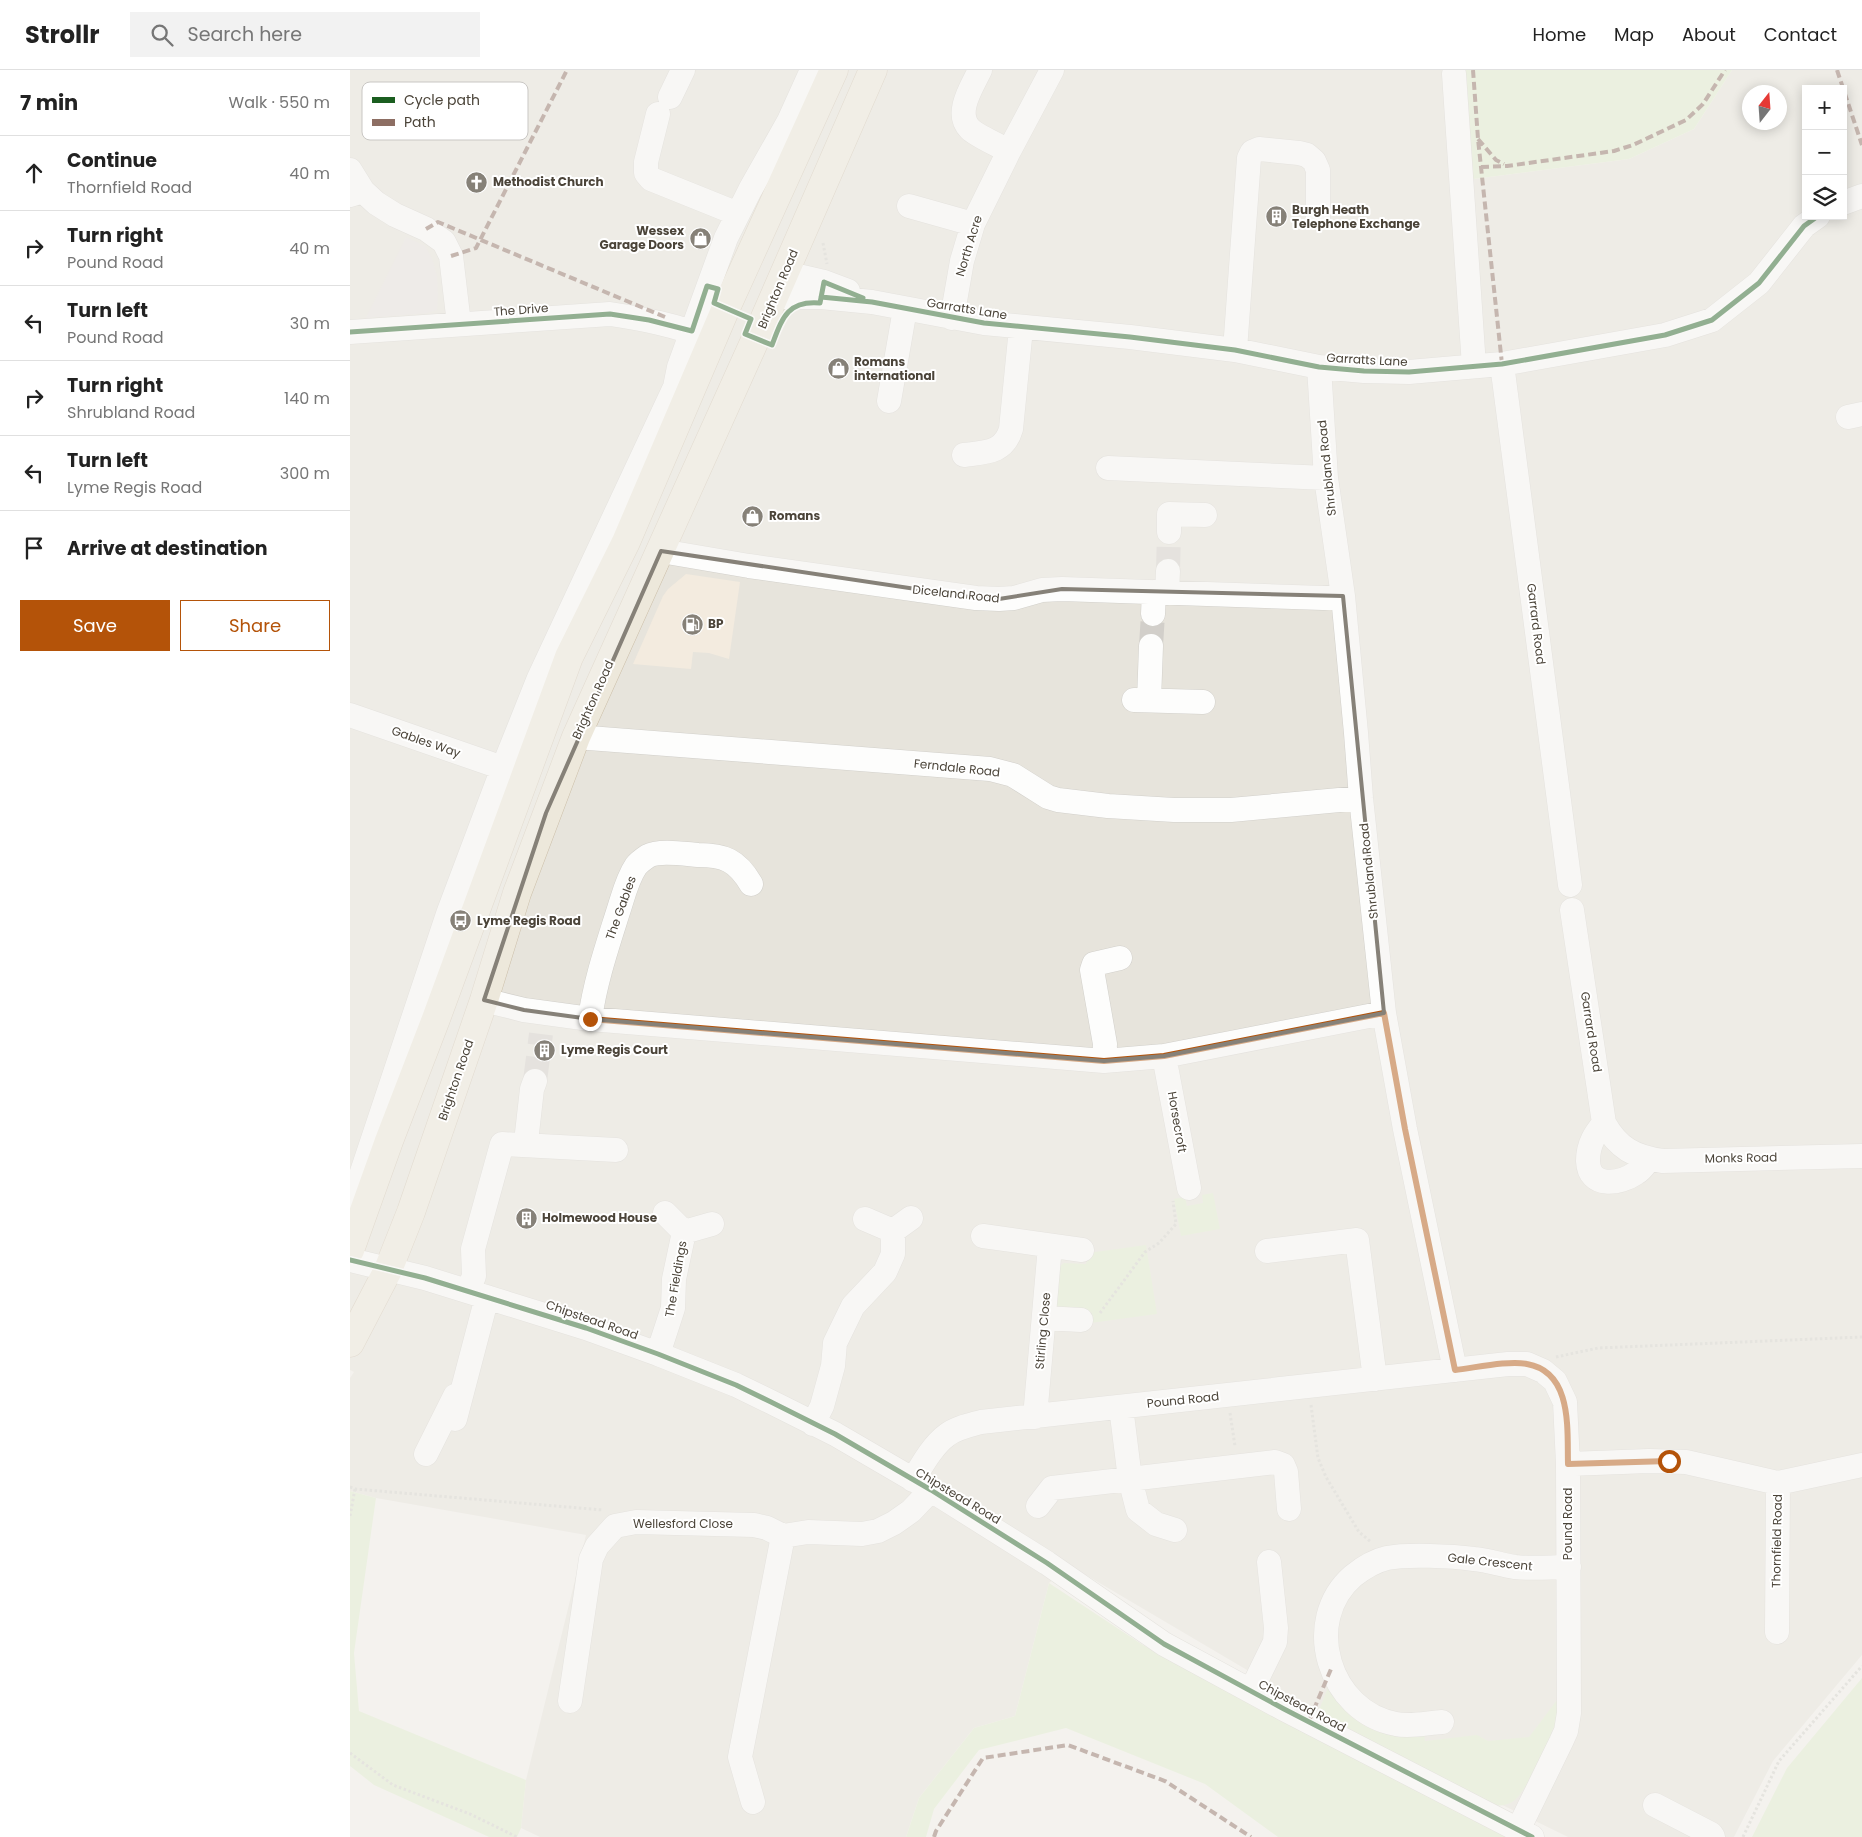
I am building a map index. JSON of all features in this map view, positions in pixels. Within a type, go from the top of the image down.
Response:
[{"type":"highway","points":[[350,1250],[389,1140],[436,1019],[569,657],[626,542],[702,336],[834,70]]},
{"type":"highway","name":"Brighton Road","points":[[350,1343],[388,1270],[411,1212],[484,1000],[517,893],[576,737],[780,285],[872,70]]},
{"type":"highway","points":[[626,542],[652,508],[680,454],[756,286],[762,279],[771,274],[780,285]]},
{"type":"street","points":[[683,70],[664,106],[646,162],[646,172],[651,179],[738,214]]},
{"type":"street","points":[[350,1208],[448,914],[503,768],[540,678],[671,394],[702,336],[723,246],[738,214],[789,121],[812,70]]},
{"type":"street","points":[[980,70],[964,106],[964,118],[970,129],[1009,151]]},
{"type":"street","name":"North Acre","points":[[952,318],[962,261],[973,224],[1052,70]]},
{"type":"street","points":[[1454,74],[1474,366]]},
{"type":"street","points":[[1235,350],[1249,158],[1252,152],[1259,148],[1307,155],[1314,162],[1318,170],[1318,218]]},
{"type":"street","points":[[350,170],[356,193],[395,215],[426,229],[444,242],[451,256],[460,324]]},
{"type":"street","points":[[1847,201],[1862,196]]},
{"type":"street","points":[[909,206],[973,224]]},
{"type":"street","name":"Garratts Lane","points":[[780,285],[824,282],[872,302],[952,318],[1021,328],[1130,337],[1235,350],[1319,367],[1364,371],[1410,372],[1502,364],[1665,335],[1712,320],[1760,283],[1804,226],[1812,220]]},
{"type":"street","points":[[889,401],[905,309]]},
{"type":"street","name":"The Drive","points":[[350,332],[610,314],[649,320],[702,336]]},
{"type":"street","points":[[964,455],[990,451],[1008,440],[1011,429],[1021,328]]},
{"type":"street","name":"Garrard Road","points":[[1502,364],[1570,885],[1563,888],[1560,895],[1560,903],[1565,908],[1572,910],[1604,1123],[1612,1136],[1624,1148]]},
{"type":"street","name":"Shrubland Road","points":[[1319,367],[1326,478],[1343,596],[1361,798],[1384,1013],[1405,1129],[1455,1370]]},
{"type":"street","points":[[1108,468],[1326,478]]},
{"type":"street","points":[[1169,532],[1169,514],[1205,516]]},
{"type":"street","name":"Diceland Road","points":[[661,551],[759,568],[998,600],[1014,598],[1042,590],[1062,589],[1323,598],[1343,596]]},
{"type":"street","points":[[1151,646],[1141,700],[1203,702]]},
{"type":"street","name":"Gables Way","points":[[350,715],[503,768]]},
{"type":"street","name":"Ferndale Road","points":[[576,737],[990,769],[1013,775],[1058,800],[1108,806],[1174,810],[1232,810],[1361,798]]},
{"type":"street","name":"The Gables","points":[[590,1019],[594,990],[604,956],[626,887],[637,865],[650,855],[711,855],[727,859],[742,869],[751,884]]},
{"type":"street","points":[[1104,1061],[1105,1044],[1092,970],[1094,964],[1120,958]]},
{"type":"street","points":[[484,1000],[542,1024],[590,1019],[1104,1061],[1164,1056],[1384,1013]]},
{"type":"street","name":"Horsecroft","points":[[1164,1056],[1189,1188]]},
{"type":"street","points":[[527,1133],[532,1089],[536,1081]]},
{"type":"street","points":[[1604,1123],[1592,1140],[1588,1156],[1589,1168],[1593,1175],[1602,1182],[1626,1179],[1639,1172],[1650,1159]]},
{"type":"street","points":[[455,1419],[463,1387],[478,1294],[474,1276],[473,1249],[502,1144],[616,1150]]},
{"type":"street","name":"Monks Road","points":[[1624,1148],[1635,1155],[1663,1161],[1862,1156]]},
{"type":"street","name":"The Fieldings","points":[[665,1213],[684,1232]]},
{"type":"street","points":[[814,1424],[822,1406],[833,1366],[835,1343],[853,1306],[886,1272],[902,1224],[866,1219]]},
{"type":"street","name":"The Fieldings","points":[[684,1232],[712,1224]]},
{"type":"street","name":"The Fieldings","points":[[658,1354],[673,1308],[674,1279],[684,1232]]},
{"type":"street","points":[[983,1236],[1082,1250]]},
{"type":"street","points":[[1267,1251],[1358,1240],[1375,1379]]},
{"type":"street","name":"Stirling Close","points":[[1035,1417],[1050,1246]]},
{"type":"street","name":"Chipstead Road","points":[[350,1260],[425,1278],[586,1328],[736,1385],[814,1424],[922,1485],[1048,1563],[1164,1644],[1525,1834]]},
{"type":"street","points":[[1044,1318],[1081,1320]]},
{"type":"street","name":"Pound Road","points":[[922,1485],[923,1464],[947,1434],[981,1422],[1455,1370],[1527,1364],[1543,1371],[1555,1381],[1565,1402],[1568,1464],[1568,1713],[1566,1731],[1525,1834]]},
{"type":"street","points":[[426,1454],[452,1398],[463,1387]]},
{"type":"street","points":[[1121,1407],[1130,1479],[1138,1510],[1156,1524],[1174,1530]]},
{"type":"street","name":"Thornfield Road","points":[[1568,1464],[1649,1461],[1686,1462],[1778,1483],[1776,1632]]},
{"type":"street","points":[[1038,1506],[1052,1488],[1275,1462],[1282,1466],[1286,1472],[1290,1509]]},
{"type":"street","points":[[1778,1483],[1862,1464]]},
{"type":"street","points":[[753,1802],[740,1757],[783,1536],[808,1532],[862,1534],[878,1531],[903,1517],[922,1485]]},
{"type":"street","name":"Wellesford Close","points":[[570,1701],[592,1559],[597,1546],[615,1526],[636,1522],[754,1525],[767,1528],[783,1536]]},
{"type":"street","name":"Gale Crescent","points":[[1442,1722],[1396,1724],[1379,1719],[1351,1700],[1330,1668],[1327,1649],[1326,1627],[1330,1611],[1345,1583],[1363,1568],[1386,1558],[1412,1556],[1462,1558],[1528,1568],[1568,1567]]},
{"type":"street","points":[[1252,1691],[1275,1642],[1276,1628],[1270,1562]]},
{"type":"street","points":[[1655,1805],[1714,1837]]},
{"type":"path","points":[[1081,1320],[1097,1318],[1145,1252],[1159,1243],[1176,1224],[1171,1191],[1189,1188]]},
{"type":"path","points":[[1527,1364],[1598,1348],[1862,1338]]},
{"type":"path","points":[[1309,1387],[1318,1458],[1326,1477],[1359,1532],[1372,1543],[1383,1548],[1386,1558]]},
{"type":"path","points":[[1227,1396],[1238,1467]]},
{"type":"path","points":[[350,1487],[355,1489],[613,1511],[636,1522]]},
{"type":"path","points":[[350,1516],[355,1489]]},
{"type":"path","points":[[1743,1837],[1779,1761],[1862,1666]]},
{"type":"path","points":[[350,1753],[393,1785],[470,1814],[517,1837]]},
{"type":"highlighted area","points":[[661,551],[976,598],[999,599],[1062,589],[1343,596],[1384,1013],[1164,1056],[1104,1061],[590,1019],[524,1010],[484,1000],[546,813]]},
{"type":"shaded area","points":[[350,70],[1463,70],[1466,180],[1629,159],[1694,129],[1732,70],[1862,70],[1862,1655],[1773,1761],[1734,1837],[1568,1837],[1354,1733],[1069,1565],[1049,1583],[1015,1716],[974,1728],[919,1798],[906,1837],[540,1837],[521,1828],[526,1780],[586,1535],[376,1498],[350,1491],[350,1378],[354,1372],[350,1370]]},
{"type":"shaded area","points":[[406,237],[425,246],[432,258],[437,276],[437,310],[428,313],[366,318]]},
{"type":"shaded area","name":"BP","points":[[686,574],[740,582],[729,659],[709,653],[693,652],[691,669],[633,664],[663,596],[668,589]]},
{"type":"green space","points":[[1463,70],[1732,70],[1694,129],[1629,159],[1466,180]]},
{"type":"green space","points":[[1213,1193],[1220,1229],[1181,1236],[1174,1199],[1185,1197],[1187,1206],[1203,1203],[1202,1195]]},
{"type":"green space","points":[[1146,1245],[1157,1314],[1083,1324],[1056,1310],[1055,1270],[1064,1263],[1086,1264],[1088,1253]]},
{"type":"green space","points":[[350,1491],[376,1498],[354,1653],[359,1711],[526,1780],[521,1828],[517,1837],[489,1837],[374,1785],[350,1766]]},
{"type":"green space","points":[[1049,1583],[1143,1645],[1515,1837],[1278,1837],[1205,1784],[1066,1728],[979,1750],[934,1809],[926,1837],[906,1837],[919,1798],[974,1728],[1015,1716]]},
{"type":"green space","points":[[1862,1678],[1862,1837],[1752,1837],[1787,1768]]},
{"type":"green space","points":[[1329,1685],[1424,1731],[1425,1741],[1477,1735],[1488,1741],[1529,1737],[1560,1696],[1560,1721],[1529,1789],[1525,1787],[1516,1799],[1509,1804],[1494,1806],[1362,1737],[1319,1710]]},
{"type":"tunnel","points":[[1168,571],[1169,532]]},
{"type":"tunnel","points":[[1151,646],[1153,614]]},
{"type":"tunnel","points":[[535,1081],[541,1034]]},
{"type":"marked path","points":[[451,256],[476,248],[567,70]]},
{"type":"marked path","points":[[1473,70],[1478,139],[1502,364]]},
{"type":"marked path","points":[[1481,167],[1507,166],[1614,151],[1633,145],[1686,120],[1703,104],[1725,70]]},
{"type":"marked path","points":[[1837,70],[1862,145]]},
{"type":"marked path","points":[[1478,139],[1496,160],[1504,164]]},
{"type":"marked path","points":[[426,229],[438,222],[665,317]]},
{"type":"marked path","points":[[1309,1721],[1331,1669]]},
{"type":"marked path","points":[[934,1837],[983,1758],[1068,1745],[1165,1781],[1251,1837]]},
{"type":"cycle path","points":[[821,297],[872,302],[984,323],[1130,337],[1235,350],[1319,367],[1409,372],[1502,364],[1665,335],[1712,320],[1759,283],[1804,226],[1812,220]]},
{"type":"cycle path","points":[[350,332],[610,314],[649,320],[692,331],[707,286],[718,289],[714,303],[751,319],[745,334],[772,345],[787,313],[800,305],[820,303],[824,282],[863,298]]},
{"type":"cycle path","points":[[350,1260],[425,1278],[586,1328],[736,1385],[771,1402],[835,1434],[931,1490],[1047,1563],[1164,1644],[1284,1709],[1532,1837]]},
{"type":"place","name":"Methodist Church","points":[[477,182]]},
{"type":"place","name":"Burgh Heath Telephone Exchange","points":[[1276,217]]},
{"type":"place","name":"Wessex Garage Doors","points":[[700,238]]},
{"type":"place","name":"Romans international","points":[[838,369]]},
{"type":"place","name":"Romans","points":[[753,516]]},
{"type":"place","name":"BP","points":[[692,624]]},
{"type":"place","name":"Lyme Regis Road","points":[[461,921]]},
{"type":"place","name":"Lyme Regis Court","points":[[545,1050]]},
{"type":"place","name":"Holmewood House","points":[[526,1218]]},
{"type":"route","points":[[590,1019],[1104,1061],[1164,1056],[1384,1013],[1405,1129],[1455,1370],[1508,1364],[1527,1364],[1543,1371],[1555,1381],[1565,1402],[1568,1464],[1669,1461]]}]
